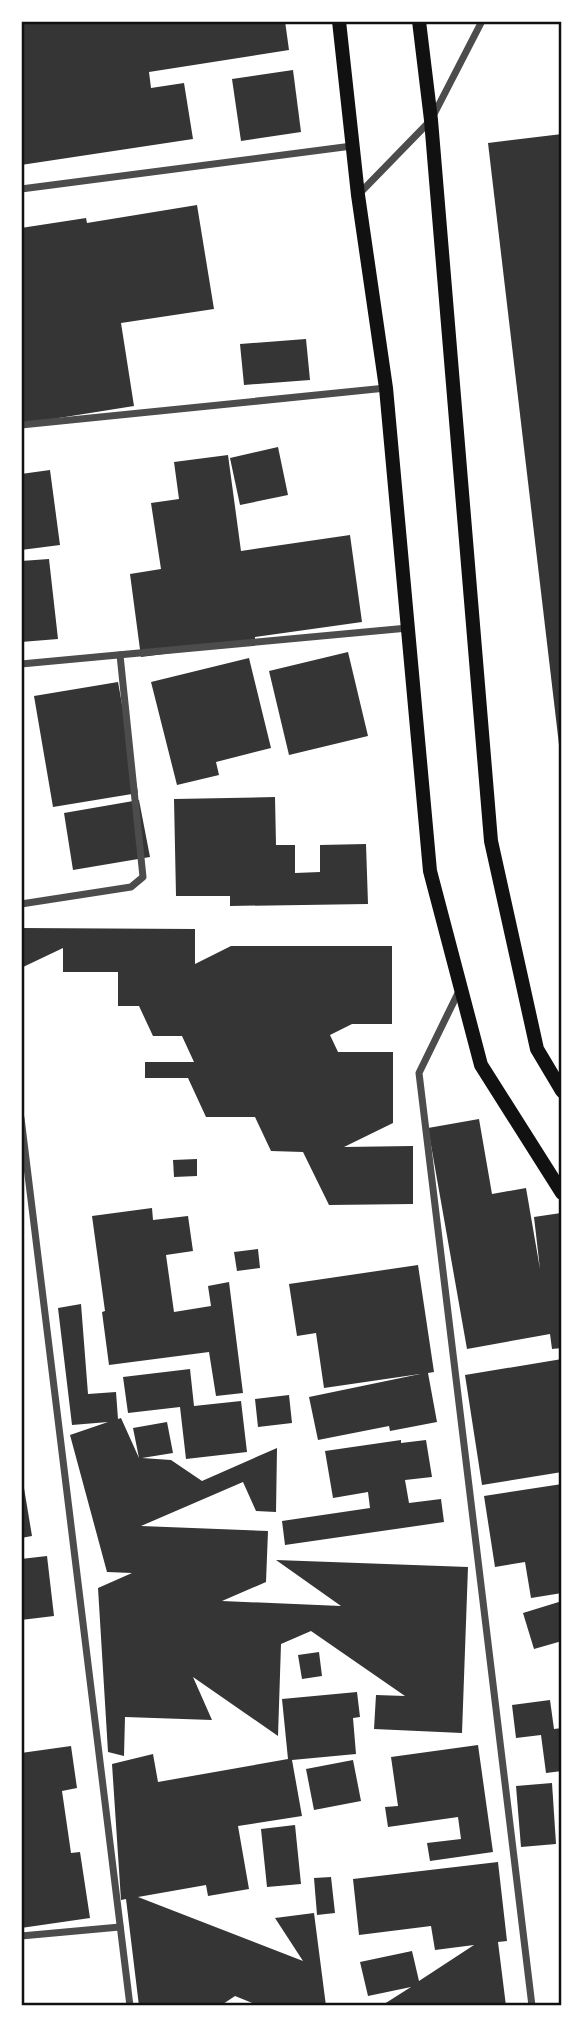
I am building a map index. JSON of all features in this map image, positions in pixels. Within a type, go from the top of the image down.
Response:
[{"type":"main road","points":[[339,21],[358,195],[386,388],[430,871],[481,1065],[562,1193]]},
{"type":"main road","points":[[419,21],[431,120],[491,841],[537,1049],[562,1091]]},
{"type":"street","points":[[358,195],[431,120],[481,21]]},
{"type":"street","points":[[21,189],[352,146]]},
{"type":"street","points":[[21,425],[386,388]]},
{"type":"street","points":[[21,664],[408,628]]},
{"type":"street","points":[[21,904],[131,887],[143,877],[120,655]]},
{"type":"street","points":[[461,988],[419,1073],[532,2006]]},
{"type":"street","points":[[21,1118],[23,1155],[130,2006]]},
{"type":"street","points":[[21,1936],[120,1927]]},
{"type":"building","points":[[21,21],[285,21],[289,50],[149,72],[151,88],[184,83],[193,139],[21,165]]},
{"type":"building","points":[[293,70],[301,132],[241,141],[232,79]]},
{"type":"building","points":[[562,134],[562,753],[560,753],[488,143]]},
{"type":"building","points":[[197,205],[214,309],[121,323],[134,406],[21,424],[21,228],[86,218],[87,223]]},
{"type":"building","points":[[306,339],[310,380],[244,385],[240,344]]},
{"type":"building","points":[[278,447],[288,495],[240,505],[230,458]]},
{"type":"building","points":[[228,455],[241,551],[350,535],[362,622],[255,637],[255,642],[141,657],[130,574],[161,569],[151,503],[179,499],[174,462]]},
{"type":"building","points":[[50,470],[60,545],[21,550],[21,474]]},
{"type":"building","points":[[49,559],[58,639],[21,642],[21,561]]},
{"type":"building","points":[[348,652],[368,736],[289,755],[269,671]]},
{"type":"building","points":[[249,658],[271,748],[216,762],[219,775],[177,785],[151,682]]},
{"type":"building","points":[[118,682],[138,793],[53,807],[34,696]]},
{"type":"building","points":[[275,797],[276,845],[295,845],[295,873],[320,872],[320,845],[366,844],[368,904],[230,906],[230,896],[176,896],[174,799]]},
{"type":"building","points":[[139,800],[150,857],[73,870],[64,813]]},
{"type":"building","points":[[21,928],[195,929],[195,964],[231,946],[392,946],[392,1024],[352,1024],[330,1035],[338,1052],[393,1052],[393,1123],[344,1147],[413,1146],[413,1204],[329,1205],[303,1152],[271,1151],[255,1117],[206,1117],[188,1078],[145,1078],[145,1062],[194,1062],[182,1036],[153,1036],[139,1006],[118,1006],[118,972],[63,972],[63,948],[21,968]]},
{"type":"building","points":[[479,1119],[492,1194],[526,1188],[540,1269],[534,1217],[561,1213],[562,1348],[552,1349],[550,1334],[467,1349],[428,1128]]},
{"type":"building","points":[[197,1159],[197,1176],[174,1177],[173,1160]]},
{"type":"building","points":[[152,1208],[153,1220],[188,1216],[193,1251],[166,1255],[174,1312],[211,1306],[208,1286],[229,1282],[243,1393],[216,1396],[209,1352],[109,1365],[102,1312],[105,1311],[92,1216]]},
{"type":"building","points":[[258,1249],[260,1268],[237,1271],[234,1252]]},
{"type":"building","points":[[418,1265],[434,1372],[428,1373],[437,1422],[390,1431],[389,1426],[318,1440],[309,1397],[420,1374],[324,1388],[316,1333],[297,1336],[289,1284]]},
{"type":"building","points":[[81,1304],[88,1394],[116,1392],[118,1419],[121,1418],[139,1458],[133,1428],[167,1422],[173,1453],[142,1458],[171,1460],[202,1481],[277,1448],[276,1512],[256,1511],[243,1482],[141,1526],[268,1531],[266,1582],[222,1601],[341,1606],[276,1560],[468,1567],[462,1733],[374,1729],[376,1695],[405,1696],[311,1631],[281,1644],[278,1736],[193,1677],[212,1720],[125,1717],[124,1756],[108,1752],[98,1588],[132,1573],[107,1572],[70,1435],[108,1422],[72,1425],[58,1308]]},
{"type":"building","points":[[562,1359],[562,1472],[482,1485],[465,1375]]},
{"type":"building","points":[[190,1369],[194,1406],[241,1401],[247,1452],[186,1459],[180,1407],[128,1413],[123,1377]]},
{"type":"building","points":[[289,1395],[292,1423],[258,1427],[255,1399]]},
{"type":"building","points":[[401,1440],[401,1443],[426,1440],[432,1477],[405,1480],[409,1503],[441,1499],[444,1522],[285,1545],[282,1521],[370,1508],[368,1492],[333,1498],[325,1451]]},
{"type":"building","points":[[21,1477],[32,1536],[21,1538]]},
{"type":"building","points":[[562,1484],[562,1593],[531,1598],[525,1562],[495,1567],[484,1496]]},
{"type":"building","points":[[47,1556],[54,1616],[21,1620],[21,1559]]},
{"type":"building","points":[[562,1601],[562,1641],[534,1649],[523,1613]]},
{"type":"building","points":[[319,1652],[322,1676],[302,1679],[298,1655]]},
{"type":"building","points":[[357,1692],[360,1717],[353,1718],[356,1754],[292,1760],[302,1816],[238,1826],[249,1889],[208,1896],[206,1885],[138,1897],[303,1961],[275,1918],[314,1913],[326,2006],[260,2006],[235,1996],[220,2006],[139,2006],[126,1899],[121,1900],[112,1764],[153,1754],[158,1782],[288,1759],[282,1699]]},
{"type":"building","points":[[550,1700],[554,1729],[562,1728],[562,1771],[546,1773],[541,1735],[516,1738],[512,1705]]},
{"type":"building","points":[[478,1745],[493,1852],[430,1861],[427,1843],[461,1839],[458,1817],[388,1827],[385,1807],[398,1806],[391,1757]]},
{"type":"building","points":[[71,1746],[77,1788],[62,1791],[71,1853],[80,1852],[90,1918],[21,1928],[21,1753]]},
{"type":"building","points":[[353,1760],[361,1801],[314,1810],[306,1769]]},
{"type":"building","points":[[552,1783],[556,1844],[521,1847],[516,1786]]},
{"type":"building","points":[[295,1825],[301,1884],[267,1887],[261,1829]]},
{"type":"building","points":[[498,1862],[507,1941],[498,1942],[506,2006],[381,2006],[411,1987],[368,1996],[360,1962],[412,1951],[419,1981],[474,1945],[435,1950],[431,1926],[359,1935],[353,1879]]},
{"type":"building","points":[[331,1877],[335,1913],[317,1915],[314,1878]]}]
